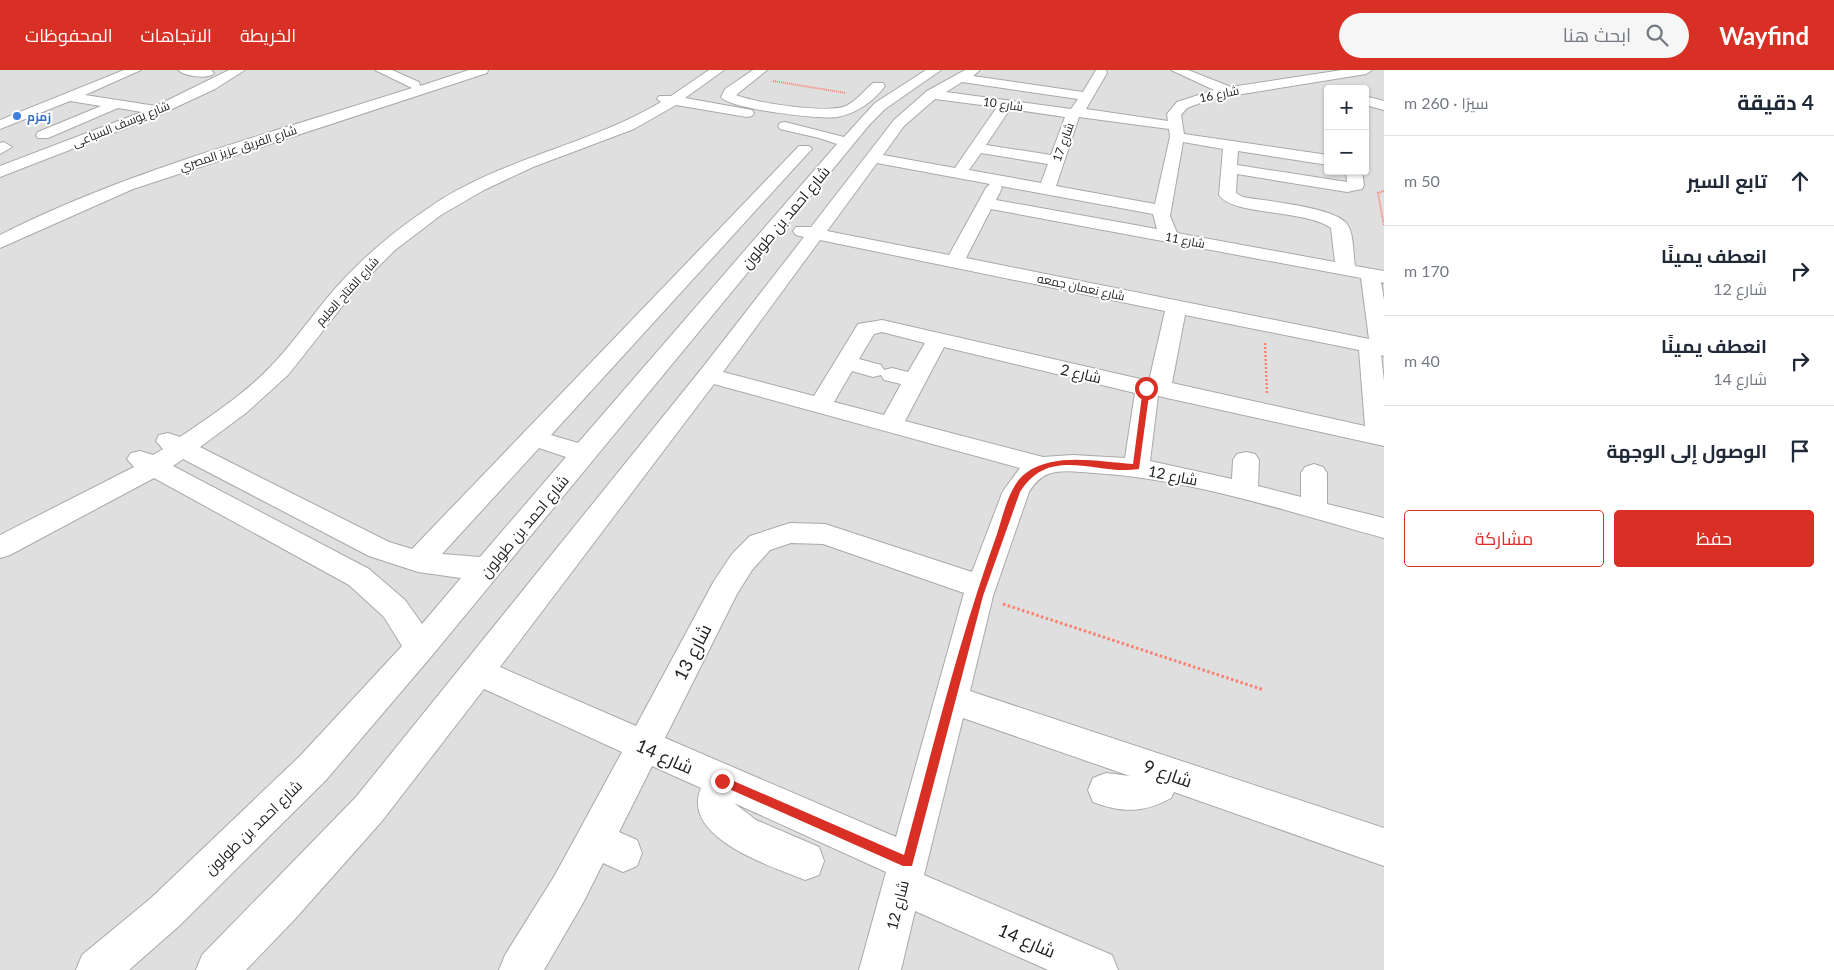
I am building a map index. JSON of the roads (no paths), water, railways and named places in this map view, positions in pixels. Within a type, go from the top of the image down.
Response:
[{"type":"street","points":[[0,126],[135,70]]},
{"type":"street","name":"شارع يوسف السباعى","points":[[0,172],[157,111],[239,70]]},
{"type":"street","points":[[380,70],[414,84]]},
{"type":"street","name":"شارع الفريق عزيز المصري","points":[[306,122],[482,70]]},
{"type":"street","name":"شارع الفتاح العليم","points":[[0,548],[238,408],[280,370],[350,285],[428,209],[519,168],[621,130],[662,102],[702,70]]},
{"type":"street","name":"شارع الفتاح العليم","points":[[662,102],[718,70]]},
{"type":"street","points":[[1177,70],[1228,91]]},
{"type":"street","points":[[1291,70],[1326,85]]},
{"type":"street","name":"شارع 16","points":[[1169,237],[1162,223],[1162,210],[1176,132],[1174,114],[1182,105],[1197,98],[1228,91],[1366,70]]},
{"type":"street","points":[[180,71],[212,72]]},
{"type":"street","name":"شارع الفريق عزيز المصري","points":[[0,242],[48,218],[127,185],[455,71]]},
{"type":"street","points":[[184,84],[212,72]]},
{"type":"street","name":"شارع 17","points":[[1047,190],[1074,113],[1085,96],[1106,72],[1084,75]]},
{"type":"street","points":[[756,74],[730,92],[728,97],[738,101],[827,114],[853,108],[866,108]]},
{"type":"street","points":[[1044,77],[1059,79]]},
{"type":"street","points":[[217,970],[281,905],[369,808],[478,672],[817,234],[900,123],[950,78],[1085,96]]},
{"type":"street","name":"شارع احمد بن طولون","points":[[97,970],[165,912],[313,768],[419,649],[584,454],[634,361],[699,318],[847,143],[866,108],[880,106],[950,78]]},
{"type":"street","name":"شارع 10","points":[[950,78],[1006,105],[1074,113],[1176,132],[1206,148],[1231,146],[1324,159]]},
{"type":"street","points":[[418,562],[534,438],[634,361],[656,307],[725,233],[805,141],[866,108],[886,80]]},
{"type":"street","points":[[84,99],[113,88]]},
{"type":"street","points":[[68,97],[157,111]]},
{"type":"street","points":[[43,135],[142,98]]},
{"type":"street","points":[[1369,101],[1384,106]]},
{"type":"street","points":[[662,102],[708,109],[761,122],[805,141],[825,170]]},
{"type":"street","points":[[959,174],[1006,105]]},
{"type":"street","points":[[708,109],[805,141],[847,143]]},
{"type":"street","points":[[0,110],[24,115]]},
{"type":"street","points":[[61,117],[80,120]]},
{"type":"street","points":[[0,126],[78,142]]},
{"type":"street","name":"شارع الفريق عزيز المصري","points":[[0,227],[113,180],[273,133]]},
{"type":"street","points":[[1231,146],[1227,195],[1233,199],[1319,215],[1337,223],[1340,226],[1346,270]]},
{"type":"street","points":[[976,148],[1056,161]]},
{"type":"street","points":[[1,152],[22,163]]},
{"type":"street","points":[[874,158],[1047,190],[1067,199],[1162,210]]},
{"type":"street","points":[[1229,168],[1347,187],[1356,185],[1355,175]]},
{"type":"street","points":[[955,261],[998,181]]},
{"type":"street","name":"شارع 11","points":[[986,203],[1377,276]]},
{"type":"street","name":"شارع نعمان جمعه","points":[[725,233],[817,234],[1378,347]]},
{"type":"street","points":[[1377,276],[1381,437]]},
{"type":"street","points":[[1136,467],[1153,388],[1176,306]]},
{"type":"street","points":[[656,307],[699,318]]},
{"type":"street","name":"شارع 2","points":[[820,405],[866,329],[873,326],[882,326],[1153,388],[1381,437]]},
{"type":"street","points":[[891,424],[938,339]]},
{"type":"street","points":[[846,362],[915,381]]},
{"type":"street","points":[[708,375],[1043,466]]},
{"type":"street","points":[[534,438],[584,454]]},
{"type":"street","points":[[174,444],[379,549],[418,562],[456,567],[488,568]]},
{"type":"street","points":[[1244,491],[1246,460]]},
{"type":"street","points":[[146,462],[359,577],[392,604],[408,624],[419,649]]},
{"type":"street","name":"شارع الفتاح العليم","points":[[0,528],[146,462]]},
{"type":"street","name":"شارع 12","points":[[880,970],[980,591],[1016,491],[1026,476],[1043,466],[1093,463],[1136,467],[1172,473],[1314,508],[1384,528]]},
{"type":"street","points":[[1314,473],[1314,508]]},
{"type":"street","name":"شارع 13","points":[[520,970],[569,889],[609,847],[643,746],[725,589],[742,562],[760,543],[790,533],[825,534],[980,591]]},
{"type":"street","name":"شارع 14","points":[[478,672],[722,781],[1097,970]]},
{"type":"street","name":"شارع 9","points":[[951,699],[1384,848]]},
{"type":"street","points":[[1106,790],[1128,794],[1147,793],[1158,786],[1161,771]]},
{"type":"street","points":[[722,781],[715,795],[718,812],[730,825],[805,861]]},
{"type":"place","name":"زمزم","points":[[17,116]]}]
